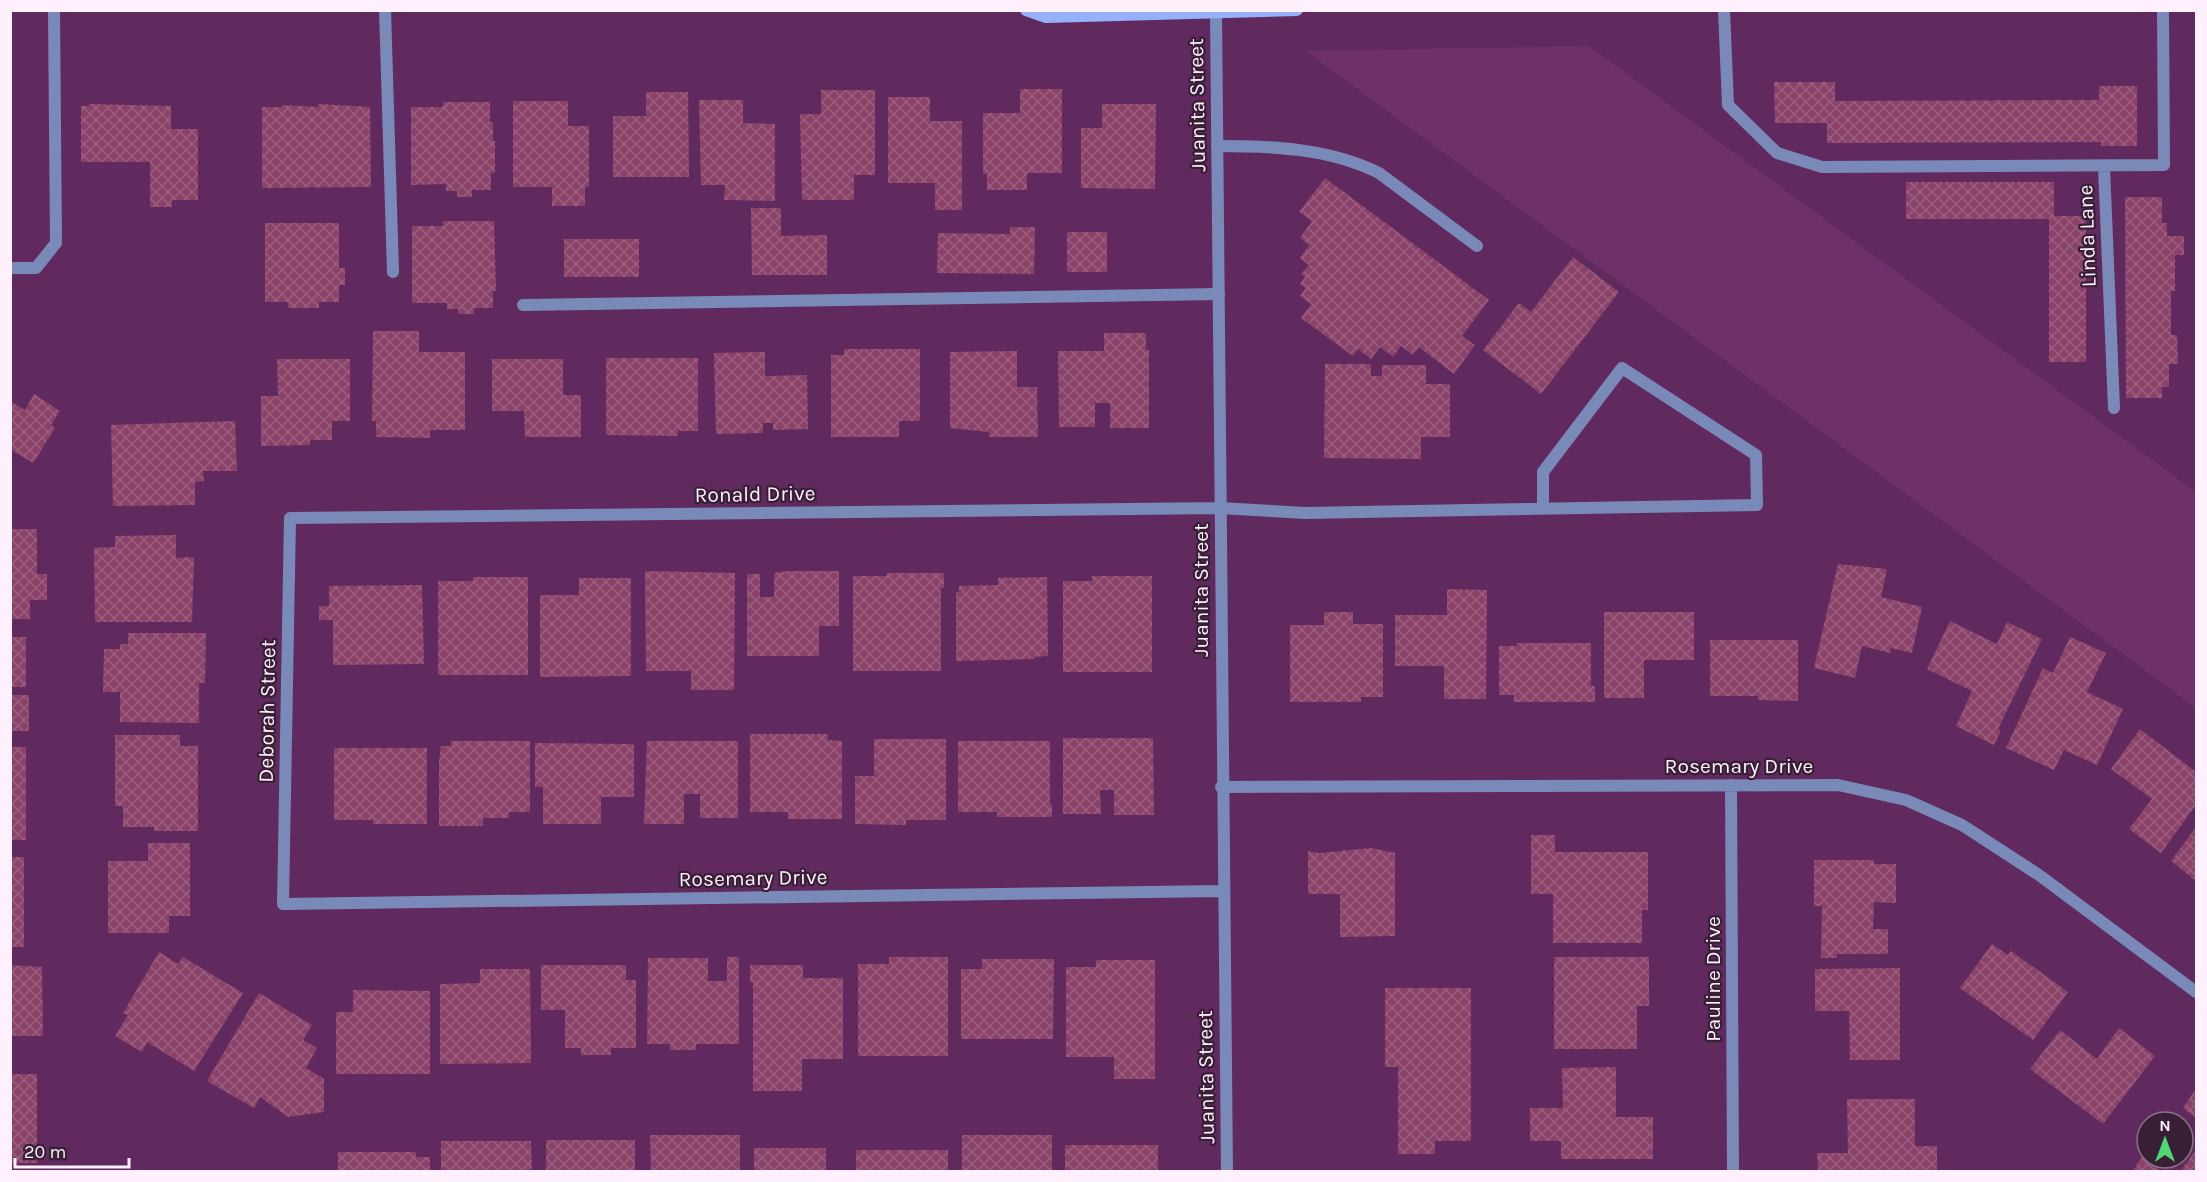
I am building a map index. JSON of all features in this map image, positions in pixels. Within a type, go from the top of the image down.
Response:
[{"type":"main road","points":[[1026,10],[1046,17],[1297,10]]},
{"type":"street","points":[[10,268],[36,268],[56,243],[54,10]]},
{"type":"street","points":[[385,10],[393,272]]},
{"type":"street","points":[[1724,10],[1728,105],[1778,153],[1822,167],[2104,167]]},
{"type":"street","name":"Linda Lane","points":[[2114,408],[2104,167],[2164,165],[2163,10]]},
{"type":"street","name":"Juanita Street","points":[[1214,12],[1219,294],[1221,787],[1227,1172]]},
{"type":"street","points":[[1217,146],[1274,146],[1334,156],[1363,165],[1379,173],[1477,246]]},
{"type":"street","points":[[523,305],[1219,294]]},
{"type":"street","name":"Ronald Drive","points":[[290,518],[1220,508],[1305,513],[1757,505],[1756,455],[1622,368],[1543,472],[1543,508]]},
{"type":"street","name":"Deborah Street","points":[[283,904],[290,518]]},
{"type":"street","name":"Pauline Drive","points":[[1731,785],[1733,1172]]},
{"type":"street","name":"Rosemary Drive","points":[[1221,787],[1838,785],[1906,800],[1962,825],[2039,875],[2196,992]]},
{"type":"street","name":"Rosemary Drive","points":[[283,904],[1223,891]]},
{"type":"shaded area","points":[[1589,46],[2196,492],[2196,708],[1306,51]]},
{"type":"building","points":[[1774,82],[1835,82],[1835,101],[2099,100],[2099,86],[2137,86],[2137,146],[2101,146],[2101,142],[1827,143],[1827,123],[1775,123]]},
{"type":"building","points":[[1020,89],[1062,89],[1062,173],[1027,173],[1027,190],[987,190],[987,174],[983,174],[983,113],[1020,113]]},
{"type":"building","points":[[821,90],[875,90],[875,175],[854,175],[854,200],[802,200],[800,114],[821,114]]},
{"type":"building","points":[[646,92],[688,92],[689,177],[613,177],[613,116],[646,116]]},
{"type":"building","points":[[888,97],[930,97],[930,121],[962,121],[962,210],[935,210],[935,183],[888,183]]},
{"type":"building","points":[[699,100],[743,100],[743,123],[775,124],[775,201],[724,200],[725,185],[701,185]]},
{"type":"building","points":[[513,101],[568,101],[568,126],[589,126],[589,187],[585,187],[585,206],[552,206],[552,187],[513,187]]},
{"type":"building","points":[[443,102],[490,102],[490,122],[493,122],[493,141],[495,141],[495,173],[491,173],[491,190],[472,190],[472,197],[457,197],[457,191],[446,191],[446,184],[411,185],[411,107],[443,107]]},
{"type":"building","points":[[89,104],[171,106],[171,129],[198,129],[198,200],[172,200],[172,207],[150,207],[150,162],[81,162],[81,106],[89,106]]},
{"type":"building","points":[[318,104],[370,107],[371,187],[262,188],[262,107],[282,107],[282,105],[318,107]]},
{"type":"building","points":[[1102,104],[1156,104],[1155,189],[1081,188],[1081,128],[1102,128]]},
{"type":"building","points":[[1325,178],[1489,300],[1462,336],[1475,345],[1454,374],[1419,347],[1413,355],[1401,346],[1393,357],[1380,347],[1371,359],[1358,349],[1353,356],[1301,318],[1311,304],[1300,296],[1306,288],[1300,284],[1305,277],[1301,274],[1309,265],[1300,258],[1309,245],[1300,238],[1312,221],[1299,212]]},
{"type":"building","points":[[1906,182],[2054,182],[2054,216],[2086,216],[2086,362],[2049,362],[2049,219],[1906,219]]},
{"type":"building","points":[[2125,197],[2162,197],[2162,223],[2167,223],[2167,236],[2184,236],[2184,255],[2175,255],[2175,291],[2171,291],[2171,335],[2177,335],[2178,364],[2169,364],[2169,387],[2162,387],[2162,398],[2126,398]]},
{"type":"building","points":[[751,208],[781,208],[781,236],[827,235],[827,275],[752,275]]},
{"type":"building","points":[[443,221],[494,221],[496,291],[493,291],[493,308],[474,308],[474,314],[458,314],[458,309],[447,309],[447,303],[412,303],[412,226],[443,226]]},
{"type":"building","points":[[265,223],[339,223],[339,268],[345,268],[345,285],[339,285],[339,302],[319,302],[319,308],[288,308],[288,302],[265,302]]},
{"type":"building","points":[[1010,227],[1035,227],[1034,274],[937,273],[938,233],[1010,234]]},
{"type":"building","points":[[1067,232],[1107,232],[1107,272],[1067,272]]},
{"type":"building","points":[[564,239],[639,239],[639,277],[564,277]]},
{"type":"building","points":[[1573,257],[1619,292],[1541,394],[1483,350],[1519,303],[1531,312]]},
{"type":"building","points":[[373,331],[419,331],[419,352],[465,352],[465,430],[430,430],[430,438],[376,437],[376,421],[372,421]]},
{"type":"building","points":[[1104,333],[1146,333],[1146,350],[1149,350],[1149,428],[1110,428],[1110,403],[1095,403],[1095,427],[1059,427],[1058,351],[1104,351]]},
{"type":"building","points":[[844,349],[920,349],[920,421],[899,421],[899,437],[831,437],[831,355],[844,355]]},
{"type":"building","points":[[1017,351],[1017,387],[1037,387],[1038,437],[989,437],[989,432],[950,428],[950,352]]},
{"type":"building","points":[[765,352],[765,376],[807,375],[808,429],[773,430],[773,423],[763,423],[763,433],[716,434],[714,353]]},
{"type":"building","points":[[606,358],[698,358],[698,431],[678,431],[678,436],[606,435]]},
{"type":"building","points":[[277,359],[350,359],[350,421],[332,421],[332,440],[310,440],[310,445],[261,446],[261,396],[278,396]]},
{"type":"building","points":[[492,359],[563,359],[563,395],[581,395],[581,437],[525,437],[524,411],[492,411]]},
{"type":"building","points":[[1325,364],[1371,364],[1371,376],[1382,376],[1382,365],[1426,365],[1426,384],[1450,384],[1450,437],[1421,437],[1421,459],[1324,458]]},
{"type":"building","points":[[34,394],[60,411],[51,425],[55,428],[33,463],[10,449],[10,401],[25,410]]},
{"type":"building","points":[[235,421],[237,471],[203,471],[204,481],[195,482],[195,505],[113,506],[111,425]]},
{"type":"building","points":[[10,529],[37,529],[37,574],[47,574],[47,600],[30,600],[30,619],[10,619]]},
{"type":"building","points":[[176,535],[176,558],[194,557],[192,622],[95,622],[94,548],[115,547],[115,536]]},
{"type":"building","points":[[1838,564],[1887,569],[1881,597],[1922,607],[1912,653],[1891,648],[1890,653],[1862,646],[1855,678],[1814,668]]},
{"type":"building","points":[[645,571],[735,573],[734,690],[691,690],[691,671],[646,671]]},
{"type":"building","points":[[839,571],[839,626],[819,626],[819,656],[747,656],[747,574],[760,574],[760,597],[774,597],[774,573]]},
{"type":"building","points":[[887,573],[944,573],[944,588],[941,588],[941,671],[853,671],[853,576],[887,576]]},
{"type":"building","points":[[1092,576],[1152,576],[1152,672],[1063,672],[1063,581],[1092,581]]},
{"type":"building","points":[[473,577],[528,577],[528,675],[438,675],[438,581],[473,581]]},
{"type":"building","points":[[1047,577],[1048,656],[1034,657],[1034,659],[956,661],[956,592],[959,592],[959,586],[998,585],[998,578]]},
{"type":"building","points":[[579,578],[631,578],[631,676],[540,677],[540,595],[579,595]]},
{"type":"building","points":[[422,585],[424,664],[333,665],[333,620],[319,620],[319,606],[329,606],[329,586]]},
{"type":"building","points":[[1447,589],[1487,590],[1486,699],[1444,699],[1444,666],[1395,666],[1395,615],[1447,615]]},
{"type":"building","points":[[1324,612],[1353,612],[1353,624],[1383,624],[1383,697],[1361,697],[1361,702],[1290,702],[1290,625],[1324,625]]},
{"type":"building","points":[[1604,612],[1694,612],[1694,660],[1644,660],[1644,698],[1604,698]]},
{"type":"building","points":[[1950,621],[1997,644],[2007,622],[2042,639],[1998,729],[2001,731],[1994,745],[1956,726],[1972,691],[1927,669]]},
{"type":"building","points":[[128,633],[206,633],[205,683],[199,683],[199,723],[120,722],[120,692],[103,692],[104,649],[120,649],[120,644],[128,644]]},
{"type":"building","points":[[10,637],[26,637],[26,687],[10,687]]},
{"type":"building","points":[[2070,637],[2106,653],[2087,692],[2123,709],[2097,765],[2064,750],[2054,770],[2006,748],[2043,668],[2053,673]]},
{"type":"building","points":[[1710,640],[1798,640],[1798,701],[1758,700],[1758,696],[1710,696]]},
{"type":"building","points":[[1517,643],[1591,643],[1591,686],[1595,686],[1595,702],[1514,702],[1514,695],[1499,695],[1499,646],[1517,646]]},
{"type":"building","points":[[10,695],[29,695],[29,731],[10,731]]},
{"type":"building","points":[[2140,729],[2196,772],[2196,805],[2161,853],[2129,829],[2152,799],[2111,769]]},
{"type":"building","points":[[750,734],[828,734],[828,740],[842,741],[842,819],[788,819],[788,812],[750,812]]},
{"type":"building","points":[[115,735],[180,735],[180,746],[198,746],[198,831],[154,831],[154,827],[123,827],[123,806],[115,806]]},
{"type":"building","points":[[1063,738],[1153,738],[1154,815],[1114,815],[1114,790],[1100,790],[1101,814],[1063,814]]},
{"type":"building","points":[[874,739],[946,739],[946,820],[906,820],[906,825],[855,824],[855,776],[874,776]]},
{"type":"building","points":[[451,741],[530,741],[530,812],[509,812],[509,818],[483,818],[483,826],[439,826],[441,746],[451,746]]},
{"type":"building","points":[[647,741],[738,741],[738,818],[700,818],[700,794],[684,794],[684,824],[644,824]]},
{"type":"building","points":[[958,741],[1050,741],[1052,817],[997,817],[997,812],[958,812]]},
{"type":"building","points":[[535,743],[634,744],[634,797],[601,797],[601,824],[543,824],[543,787],[535,787]]},
{"type":"building","points":[[10,747],[26,747],[26,840],[10,840]]},
{"type":"building","points":[[334,748],[427,748],[427,824],[373,824],[373,820],[334,820]]},
{"type":"building","points":[[2196,827],[2196,881],[2171,861]]},
{"type":"building","points":[[1531,835],[1555,835],[1555,852],[1648,852],[1648,910],[1642,910],[1642,943],[1553,943],[1553,894],[1531,894]]},
{"type":"building","points":[[148,843],[190,843],[190,916],[169,916],[169,933],[108,933],[108,861],[148,861]]},
{"type":"building","points":[[1371,848],[1395,853],[1395,936],[1340,937],[1340,894],[1308,894],[1308,851],[1320,853]]},
{"type":"building","points":[[10,857],[24,857],[24,947],[10,947]]},
{"type":"building","points":[[1814,860],[1874,860],[1874,864],[1896,864],[1896,903],[1874,902],[1873,929],[1888,929],[1888,954],[1837,954],[1837,958],[1821,958],[1822,906],[1814,906]]},
{"type":"building","points":[[1992,944],[2008,955],[2011,951],[2068,992],[2033,1040],[1960,988]]},
{"type":"building","points":[[159,952],[178,964],[183,957],[243,993],[194,1071],[147,1042],[142,1052],[115,1036],[128,1015],[123,1013]]},
{"type":"building","points":[[727,957],[739,957],[739,1044],[696,1044],[696,1050],[670,1050],[670,1044],[647,1044],[648,958],[708,958],[708,981],[727,981]]},
{"type":"building","points":[[889,957],[948,957],[948,1056],[858,1056],[858,964],[889,964]]},
{"type":"building","points":[[1554,957],[1649,957],[1649,1006],[1637,1006],[1637,1049],[1554,1049]]},
{"type":"building","points":[[982,959],[1054,959],[1053,1039],[961,1039],[961,969],[982,969]]},
{"type":"building","points":[[1096,960],[1155,960],[1155,1079],[1114,1079],[1114,1057],[1066,1057],[1066,967],[1096,967]]},
{"type":"building","points":[[10,965],[42,967],[43,1036],[10,1036]]},
{"type":"building","points":[[541,965],[626,965],[626,980],[636,980],[636,1048],[611,1048],[611,1055],[581,1055],[581,1048],[565,1048],[565,1010],[541,1010]]},
{"type":"building","points":[[750,965],[803,965],[803,978],[843,978],[843,1059],[802,1059],[802,1091],[753,1091],[753,982],[750,982]]},
{"type":"building","points":[[1900,968],[1900,1060],[1850,1060],[1849,1011],[1815,1011],[1815,969]]},
{"type":"building","points":[[480,969],[530,969],[531,1063],[440,1064],[440,984],[480,983]]},
{"type":"building","points":[[1385,988],[1471,988],[1471,1141],[1435,1141],[1435,1154],[1398,1154],[1398,1067],[1385,1067]]},
{"type":"building","points":[[353,990],[430,991],[430,1074],[336,1074],[336,1012],[353,1012]]},
{"type":"building","points":[[259,993],[312,1025],[303,1040],[317,1048],[306,1068],[324,1079],[324,1112],[288,1117],[260,1097],[254,1108],[207,1081]]},
{"type":"building","points":[[2119,1028],[2155,1056],[2103,1124],[2030,1069],[2060,1030],[2097,1059]]},
{"type":"building","points":[[1616,1067],[1616,1117],[1653,1117],[1653,1159],[1561,1159],[1561,1141],[1530,1141],[1530,1108],[1563,1108],[1562,1068]]},
{"type":"building","points":[[10,1074],[37,1074],[37,1163],[10,1163]]},
{"type":"building","points":[[2196,1089],[2196,1118],[2195,1110],[2183,1108]]},
{"type":"building","points":[[1847,1099],[1915,1099],[1915,1146],[1937,1146],[1937,1172],[1818,1172],[1817,1153],[1848,1153]]},
{"type":"building","points":[[650,1135],[740,1135],[740,1172],[651,1172]]},
{"type":"building","points":[[962,1135],[1052,1135],[1052,1172],[962,1172]]},
{"type":"building","points":[[546,1140],[635,1140],[635,1172],[546,1172]]},
{"type":"building","points":[[441,1141],[531,1141],[532,1172],[441,1172]]},
{"type":"building","points":[[1065,1145],[1158,1145],[1158,1172],[1065,1172]]},
{"type":"building","points":[[754,1148],[826,1148],[826,1172],[754,1172]]},
{"type":"building","points":[[856,1150],[948,1150],[948,1172],[856,1172]]},
{"type":"building","points":[[2195,1151],[2196,1172],[2180,1172],[2195,1170]]},
{"type":"building","points":[[338,1152],[416,1152],[416,1157],[430,1157],[430,1172],[338,1172]]},
{"type":"building","points":[[2135,1168],[2135,1170],[2162,1172],[2132,1172]]}]
